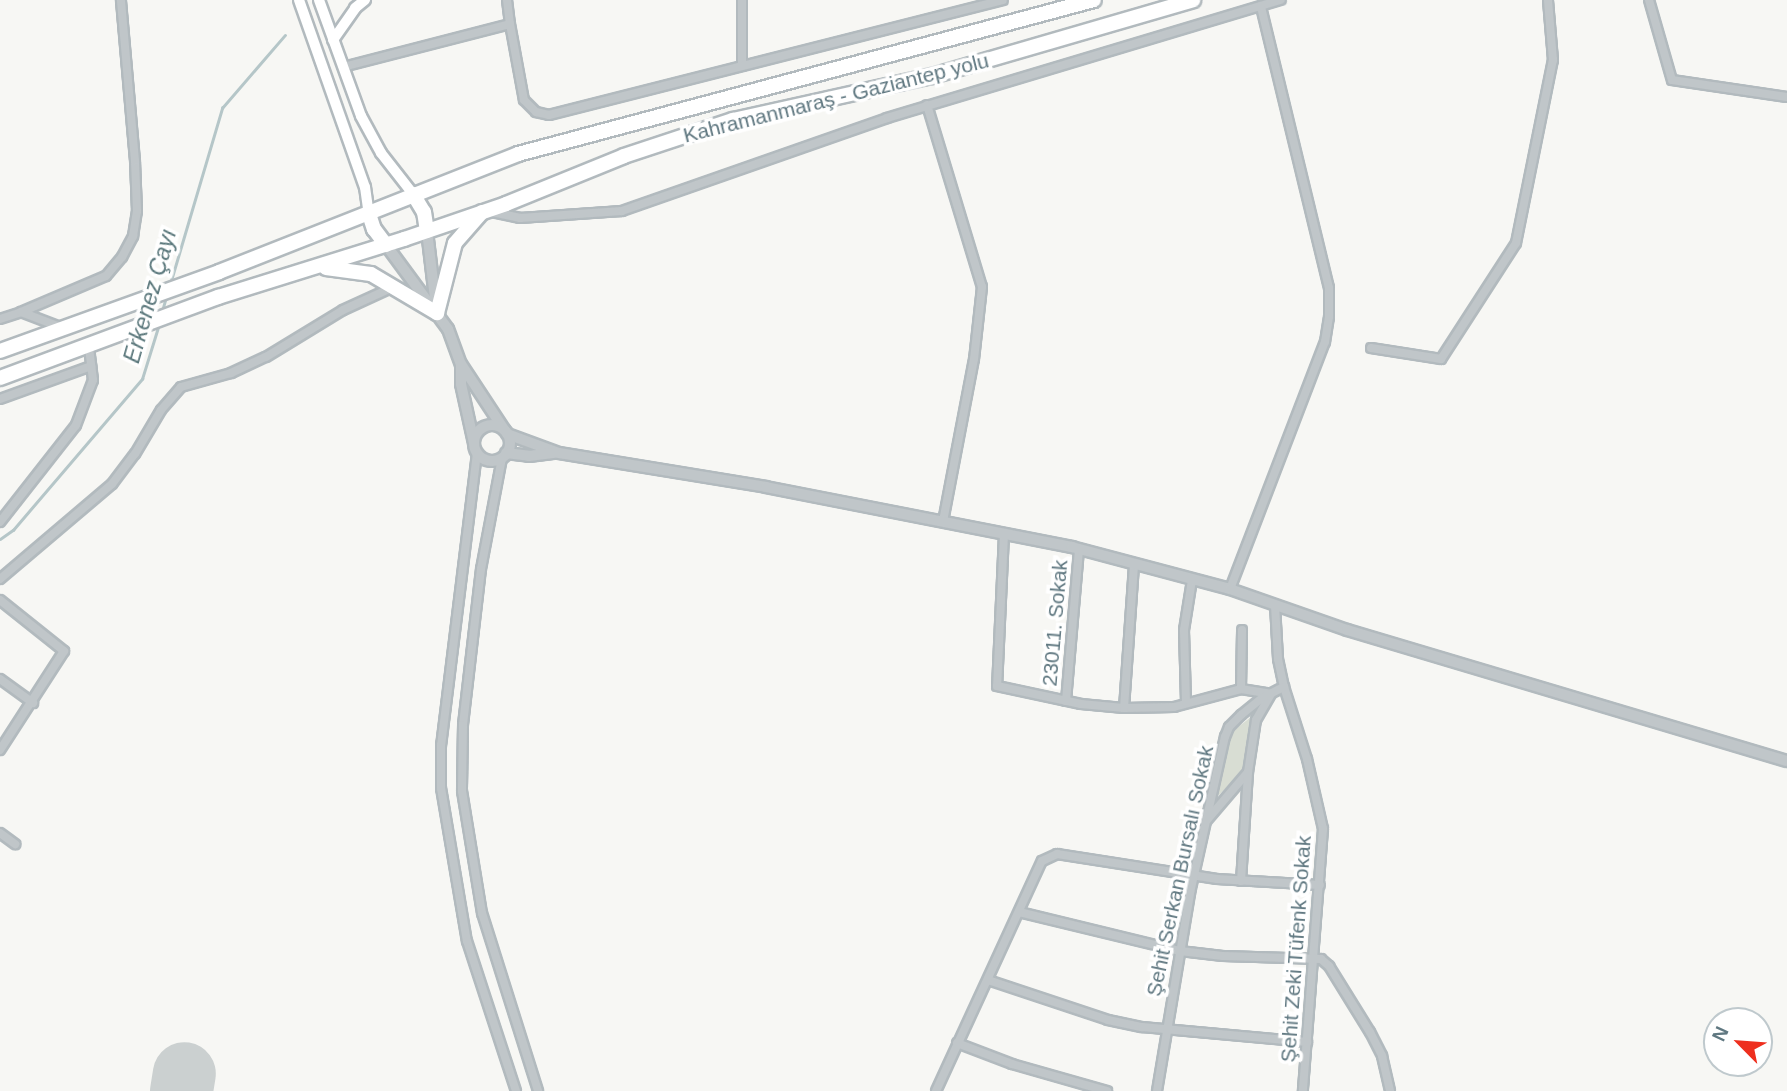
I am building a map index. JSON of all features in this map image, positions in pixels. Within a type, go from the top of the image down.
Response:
[{"type":"highway","name":"Kahramanmaraş - Gaziantep yolu","points":[[0,351],[119,310],[518,155],[584,135],[818,76],[1094,0]]},
{"type":"highway","name":"Kahramanmaraş - Gaziantep yolu","points":[[0,378],[218,297],[404,239],[624,156],[733,120],[932,76],[1193,0]]},
{"type":"highway","points":[[413,194],[424,212],[426,231]]},
{"type":"highway","points":[[314,268],[371,274],[396,286],[438,313],[455,243],[483,211]]},
{"type":"highway","points":[[369,214],[374,229],[386,245]]},
{"type":"main road","points":[[299,0],[365,187],[369,214]]},
{"type":"main road","points":[[319,0],[361,116],[381,153],[413,194]]},
{"type":"main road","points":[[333,40],[355,8],[365,0]]},
{"type":"street","points":[[0,319],[106,276],[122,257],[133,236],[137,211],[135,161],[121,0]]},
{"type":"street","points":[[507,0],[524,100],[542,114],[1003,0]]},
{"type":"street","points":[[742,0],[742,66]]},
{"type":"street","points":[[483,211],[520,218],[622,211],[927,105],[1281,0]]},
{"type":"street","points":[[1371,348],[1441,359],[1517,243],[1553,60],[1548,0]]},
{"type":"street","points":[[1649,0],[1672,80],[1787,97]]},
{"type":"street","points":[[1230,589],[1325,342],[1329,317],[1329,288],[1261,6]]},
{"type":"street","points":[[343,68],[510,24]]},
{"type":"street","points":[[927,105],[982,286],[974,359],[943,522]]},
{"type":"street","points":[[426,231],[427,253],[438,313]]},
{"type":"street","points":[[386,245],[448,329],[461,364],[506,432],[509,444],[504,456],[477,608],[463,724],[462,792],[482,913],[538,1091]]},
{"type":"street","points":[[0,579],[112,484],[135,454],[161,410],[181,387],[207,381],[254,362],[343,310],[396,286]]},
{"type":"street","points":[[20,312],[63,328]]},
{"type":"street","points":[[0,522],[76,425],[93,380],[89,345]]},
{"type":"street","points":[[461,364],[461,384],[475,448],[491,461],[504,456],[559,453]]},
{"type":"street","points":[[0,399],[91,366]]},
{"type":"street","points":[[516,1091],[467,941],[441,788],[441,745],[475,448],[482,428],[494,425],[559,453],[744,483],[1079,549],[1230,589],[1347,630],[1787,761]]},
{"type":"street","points":[[1004,534],[997,687],[1066,701],[1124,708],[1174,707],[1241,689],[1271,694],[1256,720],[1248,772],[1250,781],[1241,881]]},
{"type":"street","name":"23011. Sokak","points":[[1066,701],[1079,549]]},
{"type":"street","points":[[1124,708],[1135,564]]},
{"type":"street","points":[[1186,702],[1185,630],[1192,580]]},
{"type":"street","points":[[0,600],[64,651],[33,703],[0,750]]},
{"type":"street","name":"Şehit Zeki Tüfenk Sokak","points":[[1275,605],[1278,659],[1307,759],[1323,829],[1303,1091]]},
{"type":"street","points":[[1241,689],[1242,630]]},
{"type":"street","points":[[0,679],[33,703]]},
{"type":"street","name":"Şehit Serkan Bursalı Sokak","points":[[1157,1091],[1194,876],[1229,727],[1284,687]]},
{"type":"street","points":[[1207,820],[1248,772]]},
{"type":"street","points":[[0,833],[15,844]]},
{"type":"street","points":[[936,1091],[1042,861],[1057,854],[1194,876],[1320,885]]},
{"type":"street","points":[[1019,912],[1180,951],[1223,956],[1313,957],[1329,966],[1370,1032],[1382,1056],[1390,1091]]},
{"type":"street","points":[[988,980],[1108,1020],[1166,1030],[1307,1042]]},
{"type":"street","points":[[957,1043],[1012,1064],[1107,1091]]},
{"type":"shaded area","points":[[1252,716],[1247,762],[1242,772],[1217,797],[1232,732]]},
{"type":"waterway","name":"Erkenez Çayı","points":[[170,284],[222,108],[285,35]]},
{"type":"waterway","name":"Erkenez Çayı","points":[[162,311],[166,297]]},
{"type":"waterway","name":"Erkenez Çayı","points":[[0,539],[13,530],[142,379],[159,324]]},
{"type":"runway","points":[[181,1091],[184,1073]]}]
